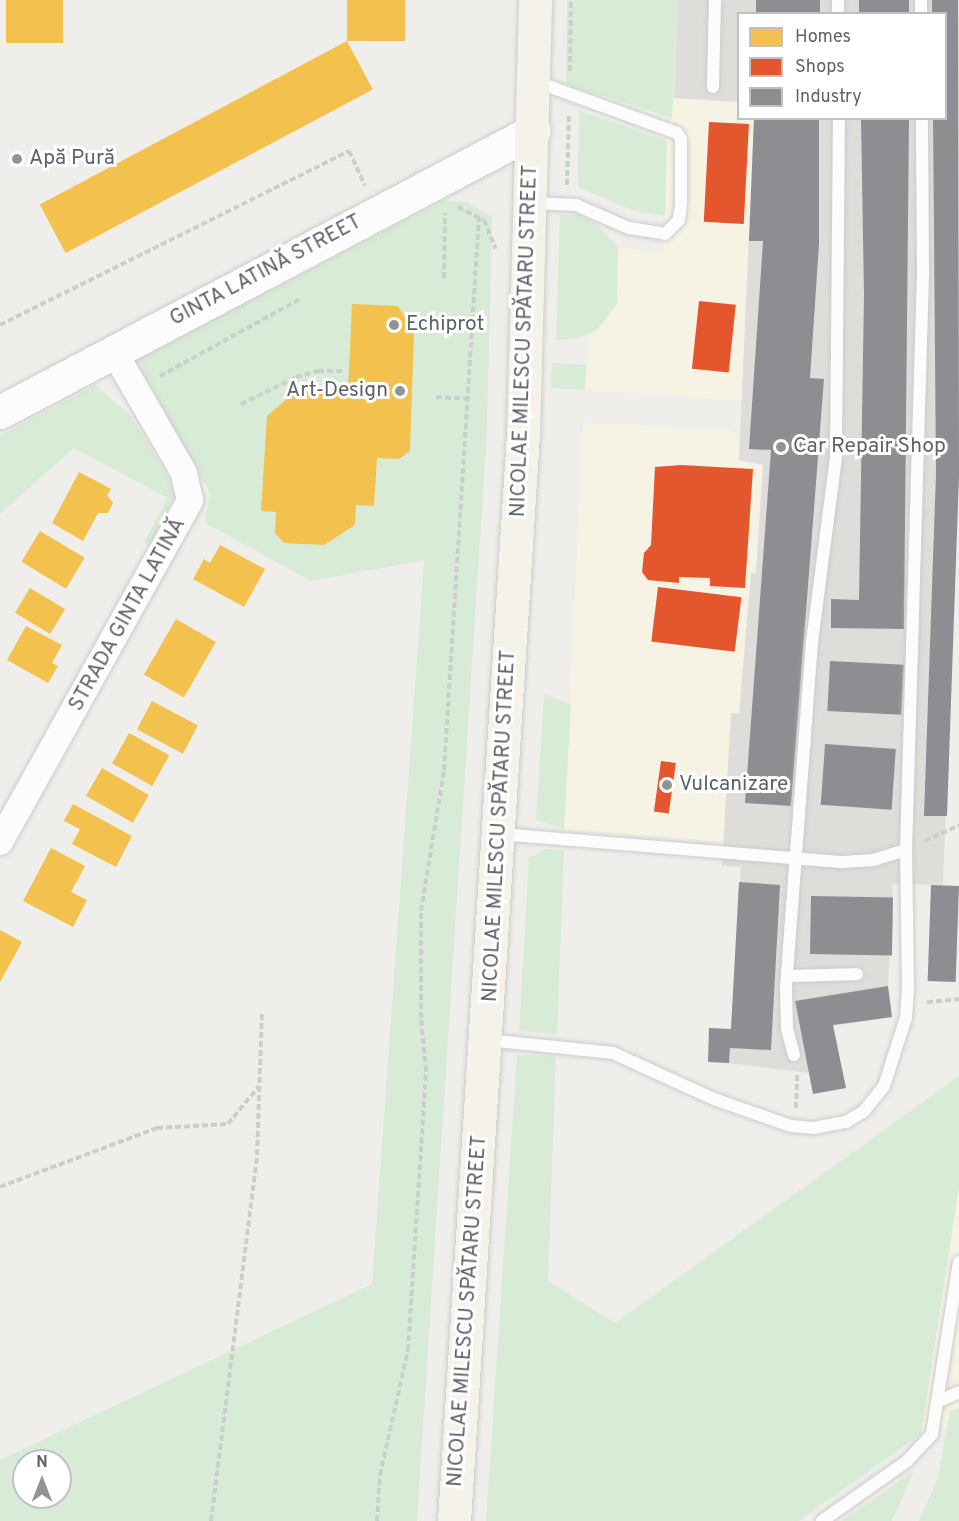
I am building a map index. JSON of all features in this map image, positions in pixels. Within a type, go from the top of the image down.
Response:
[{"type":"main road","name":"NICOLAE MILESCU SPĂTARU STREET","points":[[454,1521],[487,1040],[523,434],[535,0]]},
{"type":"street","name":"GINTA LATINĂ STREET","points":[[0,412],[532,131]]},
{"type":"street","name":"STRADA GINTA LATINĂ","points":[[0,842],[186,513],[189,485],[114,352]]},
{"type":"lane","points":[[713,87],[715,0]]},
{"type":"lane","points":[[531,203],[576,205],[629,228],[664,234],[679,220],[681,203],[681,139],[677,133],[533,81]]},
{"type":"lane","points":[[794,1055],[786,1021],[787,976],[812,642],[836,456],[839,120]]},
{"type":"lane","points":[[487,1040],[613,1053],[714,1099],[792,1126],[814,1128],[846,1122],[875,1099],[898,1051],[907,1004],[906,850],[923,275],[922,120]]},
{"type":"lane","points":[[500,834],[797,860],[873,860],[906,850]]},
{"type":"lane","points":[[787,976],[857,974]]},
{"type":"lane","points":[[822,1521],[921,1450],[932,1434],[959,1262]]},
{"type":"lane","points":[[937,1402],[959,1392]]},
{"type":"path","points":[[0,325],[349,151],[370,195]]},
{"type":"path","points":[[435,211],[445,207],[444,278]]},
{"type":"path","points":[[455,207],[464,207],[484,220],[497,252]]},
{"type":"path","points":[[377,1521],[380,1475],[408,1350],[426,1071],[421,1017],[421,910],[444,770],[479,217]]},
{"type":"path","points":[[135,389],[302,298]]},
{"type":"path","points":[[241,404],[296,377],[318,371],[343,371]]},
{"type":"path","points":[[436,397],[469,399]]},
{"type":"path","points":[[906,850],[959,825]]},
{"type":"path","points":[[907,1004],[959,999]]},
{"type":"path","points":[[211,1521],[257,1155],[262,1012]]},
{"type":"path","points":[[792,1126],[798,1087],[794,1055]]},
{"type":"path","points":[[0,1187],[157,1128],[228,1124],[260,1086]]},
{"type":"shaded area","points":[[678,0],[958,0],[959,475],[943,885],[893,884],[888,986],[892,1017],[833,1026],[809,1073],[729,1063],[741,867],[722,866],[731,713],[739,713],[751,573],[756,573],[763,465],[739,460],[754,120],[947,120],[947,12],[737,12],[737,102],[674,98]]},
{"type":"shaded area","points":[[674,98],[737,102],[737,120],[754,120],[742,400],[585,390],[596,244],[663,254],[667,141]]},
{"type":"shaded area","points":[[583,423],[729,430],[740,441],[739,460],[763,464],[756,574],[751,574],[739,713],[731,714],[724,842],[564,829]]},
{"type":"shaded area","points":[[959,1186],[959,1427],[921,1434]]},
{"type":"green space","points":[[567,0],[678,0],[672,118],[566,84]]},
{"type":"green space","points":[[958,0],[959,0],[959,316]]},
{"type":"green space","points":[[579,111],[667,141],[665,216],[634,211],[578,187]]},
{"type":"green space","points":[[444,200],[467,202],[492,217],[487,431],[417,1521],[0,1521],[0,1460],[12,1454],[12,1509],[72,1509],[72,1449],[23,1449],[372,1284],[424,560],[311,581],[205,523],[210,493],[136,360]]},
{"type":"green space","points":[[560,215],[579,215],[594,222],[618,247],[617,304],[597,330],[576,339],[556,340]]},
{"type":"green space","points":[[552,363],[586,365],[585,390],[551,388]]},
{"type":"green space","points":[[95,385],[132,417],[176,491],[150,546],[144,542],[168,498],[74,448],[0,514],[0,436]]},
{"type":"green space","points":[[544,694],[571,705],[564,829],[536,820]]},
{"type":"green space","points":[[546,849],[564,851],[557,1034],[519,1031],[529,858]]},
{"type":"green space","points":[[517,1055],[556,1056],[548,1281],[615,1323],[959,1076],[959,1186],[921,1434],[799,1521],[486,1521]]},
{"type":"green space","points":[[959,1408],[959,1521],[919,1521],[938,1478],[950,1411]]},
{"type":"green space","points":[[914,1471],[892,1521],[842,1521]]},
{"type":"building: Homes","points":[[6,0],[63,0],[63,43],[6,43]]},
{"type":"building: Homes","points":[[347,0],[405,0],[405,41],[347,41]]},
{"type":"building: Homes","points":[[347,41],[373,90],[66,253],[40,204]]},
{"type":"building: Homes","points":[[352,304],[398,306],[414,332],[410,451],[399,459],[377,458],[374,506],[356,505],[355,525],[324,545],[284,543],[275,533],[276,512],[261,511],[267,416],[298,389],[348,391]]},
{"type":"building: Homes","points":[[79,472],[111,489],[107,495],[113,503],[108,513],[98,513],[83,541],[52,523]]},
{"type":"building: Homes","points":[[40,531],[85,558],[66,589],[21,562]]},
{"type":"building: Homes","points":[[220,545],[265,569],[244,607],[193,579],[204,559],[210,563]]},
{"type":"building: Homes","points":[[30,588],[65,609],[50,634],[15,613]]},
{"type":"building: Homes","points":[[176,619],[216,642],[184,697],[144,674]]},
{"type":"building: Homes","points":[[26,626],[62,645],[52,663],[58,666],[48,683],[7,660]]},
{"type":"building: Homes","points":[[152,701],[198,725],[183,754],[137,729]]},
{"type":"building: Homes","points":[[129,733],[169,755],[152,786],[112,764]]},
{"type":"building: Homes","points":[[102,768],[149,795],[133,823],[86,796]]},
{"type":"building: Homes","points":[[73,804],[132,836],[116,867],[72,844],[80,829],[64,821]]},
{"type":"building: Homes","points":[[51,848],[85,866],[71,892],[87,900],[73,927],[23,901]]},
{"type":"building: Homes","points":[[0,930],[22,942],[0,982]]},
{"type":"building: Shops","points":[[709,122],[749,124],[744,224],[704,222]]},
{"type":"building: Shops","points":[[699,301],[736,305],[729,372],[692,369]]},
{"type":"building: Shops","points":[[681,465],[753,469],[745,588],[710,586],[710,578],[679,577],[679,583],[648,580],[642,572],[644,553],[651,545],[655,467]]},
{"type":"building: Shops","points":[[658,587],[741,597],[735,652],[651,642]]},
{"type":"building: Shops","points":[[661,761],[676,763],[669,814],[654,812]]},
{"type":"building: Industry","points":[[756,0],[820,0],[820,12],[756,12]]},
{"type":"building: Industry","points":[[859,0],[909,0],[909,12],[859,12]]},
{"type":"building: Industry","points":[[932,0],[958,0],[959,475],[947,816],[924,816],[936,473],[933,120],[947,120],[947,12],[932,12]]},
{"type":"building: Industry","points":[[754,120],[819,120],[819,244],[810,378],[824,379],[791,806],[745,803],[771,450],[749,449],[763,241],[749,241]]},
{"type":"building: Industry","points":[[861,120],[909,120],[904,629],[831,628],[831,599],[859,600],[864,295]]},
{"type":"building: Industry","points":[[830,661],[904,665],[901,715],[827,711]]},
{"type":"building: Industry","points":[[825,744],[896,749],[892,810],[821,805]]},
{"type":"building: Industry","points":[[739,882],[780,885],[771,1050],[730,1048],[729,1063],[708,1062],[709,1028],[731,1029]]},
{"type":"building: Industry","points":[[931,885],[959,886],[956,982],[928,981]]},
{"type":"building: Industry","points":[[811,896],[893,897],[892,955],[810,954]]},
{"type":"building: Industry","points":[[888,986],[892,1017],[833,1025],[846,1088],[813,1094],[795,1001]]},
{"type":"place","name":"Apă Pură","points":[[17,159]]},
{"type":"place","name":"Echiprot","points":[[394,325]]},
{"type":"place","name":"Art-Design","points":[[400,391]]},
{"type":"place","name":"Car Repair Shop","points":[[781,447]]},
{"type":"place","name":"Vulcanizare","points":[[667,785]]}]
